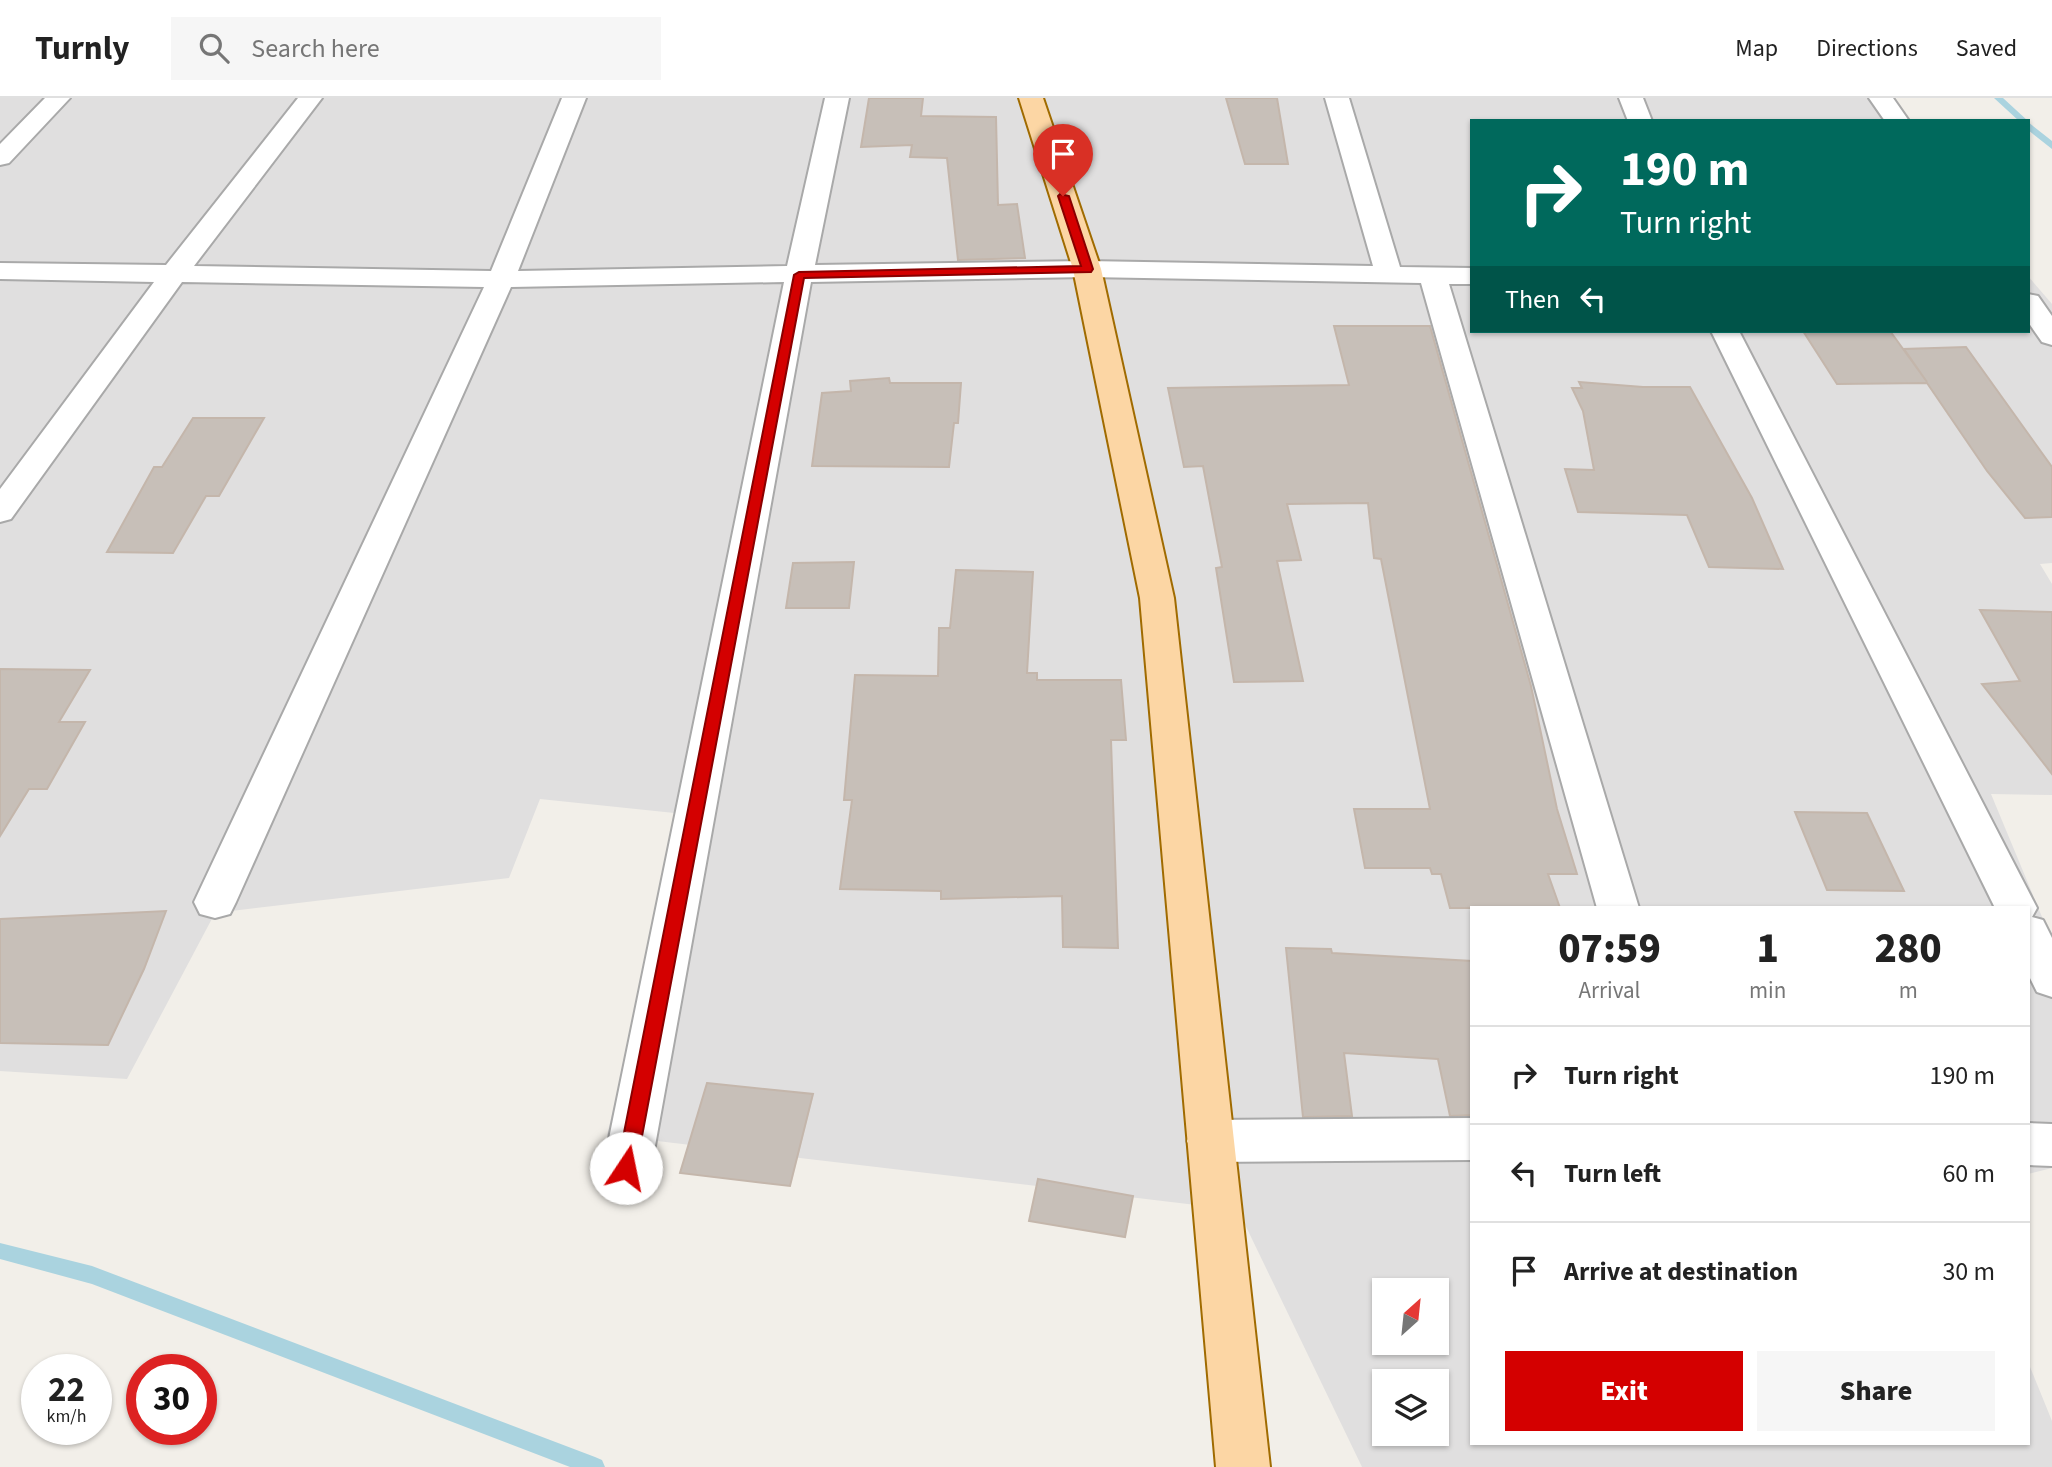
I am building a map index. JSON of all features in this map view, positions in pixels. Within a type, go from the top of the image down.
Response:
[{"type":"main road","points":[[1031,98],[1087,269],[1157,598],[1243,1467]]},
{"type":"street","points":[[0,158],[58,98]]},
{"type":"street","points":[[0,512],[176,272],[310,98]]},
{"type":"street","points":[[215,902],[500,279],[574,98]]},
{"type":"street","points":[[626,1168],[799,275],[837,98]]},
{"type":"street","points":[[1337,98],[1390,274]]},
{"type":"street","points":[[1631,98],[1639,119]]},
{"type":"street","points":[[1881,98],[1896,119]]},
{"type":"street","points":[[0,271],[500,279],[1087,269],[1470,275]]},
{"type":"street","points":[[1432,274],[1617,906]]},
{"type":"street","points":[[2030,305],[2052,336]]},
{"type":"street","points":[[1727,333],[2015,906]]},
{"type":"street","points":[[2030,936],[2052,979]]},
{"type":"street","points":[[1210,1141],[1470,1139]]},
{"type":"street","points":[[2030,1144],[2052,1145]]},
{"type":"shaded area","points":[[0,98],[1877,98],[1894,119],[1470,119],[1470,333],[2030,333],[2030,278],[2052,304],[2052,563],[2040,564],[2052,584],[2052,795],[1991,794],[2052,941],[2052,1168],[2030,1174],[2030,906],[1470,906],[1470,1445],[2030,1445],[2030,1367],[2052,1421],[2052,1467],[1362,1467],[1238,1210],[607,1135],[684,814],[540,799],[509,878],[215,913],[127,1079],[0,1071]]},
{"type":"building","points":[[869,98],[923,98],[921,116],[996,117],[998,205],[1017,204],[1025,258],[958,260],[947,158],[910,157],[912,145],[861,147]]},
{"type":"building","points":[[1226,98],[1277,98],[1288,164],[1245,164]]},
{"type":"building","points":[[1334,326],[1430,326],[1531,686],[1557,809],[1577,874],[1548,874],[1559,906],[1450,908],[1441,874],[1432,874],[1430,868],[1365,868],[1354,809],[1430,809],[1381,559],[1374,558],[1368,503],[1287,504],[1301,560],[1277,561],[1303,681],[1234,682],[1216,568],[1222,567],[1203,466],[1184,467],[1168,388],[1349,385]]},
{"type":"building","points":[[1804,333],[1891,333],[1927,382],[1904,349],[1966,347],[2052,467],[2052,517],[2025,518],[1987,471],[1927,383],[1837,384]]},
{"type":"building","points":[[889,378],[890,383],[961,383],[958,423],[954,423],[949,467],[812,466],[822,393],[851,391],[850,381]]},
{"type":"building","points":[[1579,382],[1643,387],[1690,387],[1752,498],[1783,569],[1709,567],[1687,515],[1578,512],[1565,469],[1594,470],[1583,411],[1572,388],[1582,388]]},
{"type":"building","points":[[193,418],[264,418],[219,496],[206,496],[173,553],[107,552],[154,467],[162,467]]},
{"type":"building","points":[[854,562],[849,608],[786,608],[793,563]]},
{"type":"building","points":[[956,570],[1033,572],[1027,673],[1037,673],[1037,680],[1121,680],[1126,740],[1111,740],[1118,948],[1063,947],[1062,896],[941,899],[941,891],[840,889],[852,800],[844,800],[855,675],[938,676],[939,628],[950,628]]},
{"type":"building","points":[[1980,610],[2052,612],[2052,774],[1982,684],[2020,681]]},
{"type":"building","points":[[0,669],[90,670],[59,722],[85,722],[47,789],[29,789],[0,836]]},
{"type":"building","points":[[1795,812],[1867,813],[1904,891],[1827,890]]},
{"type":"building","points":[[166,911],[144,969],[108,1045],[0,1043],[0,919]]},
{"type":"building","points":[[1286,948],[1331,949],[1332,953],[1470,961],[1470,1115],[1450,1116],[1438,1059],[1344,1053],[1352,1116],[1303,1117]]},
{"type":"building","points":[[707,1083],[813,1094],[790,1186],[680,1173]]},
{"type":"building","points":[[1038,1179],[1133,1196],[1125,1237],[1029,1221]]},
{"type":"waterway","points":[[1998,98],[2022,119]]},
{"type":"waterway","points":[[2030,127],[2052,146]]},
{"type":"waterway","points":[[0,1251],[92,1275],[595,1467]]},
{"type":"route","points":[[626,1168],[799,275],[1087,269],[1063,196]]}]
